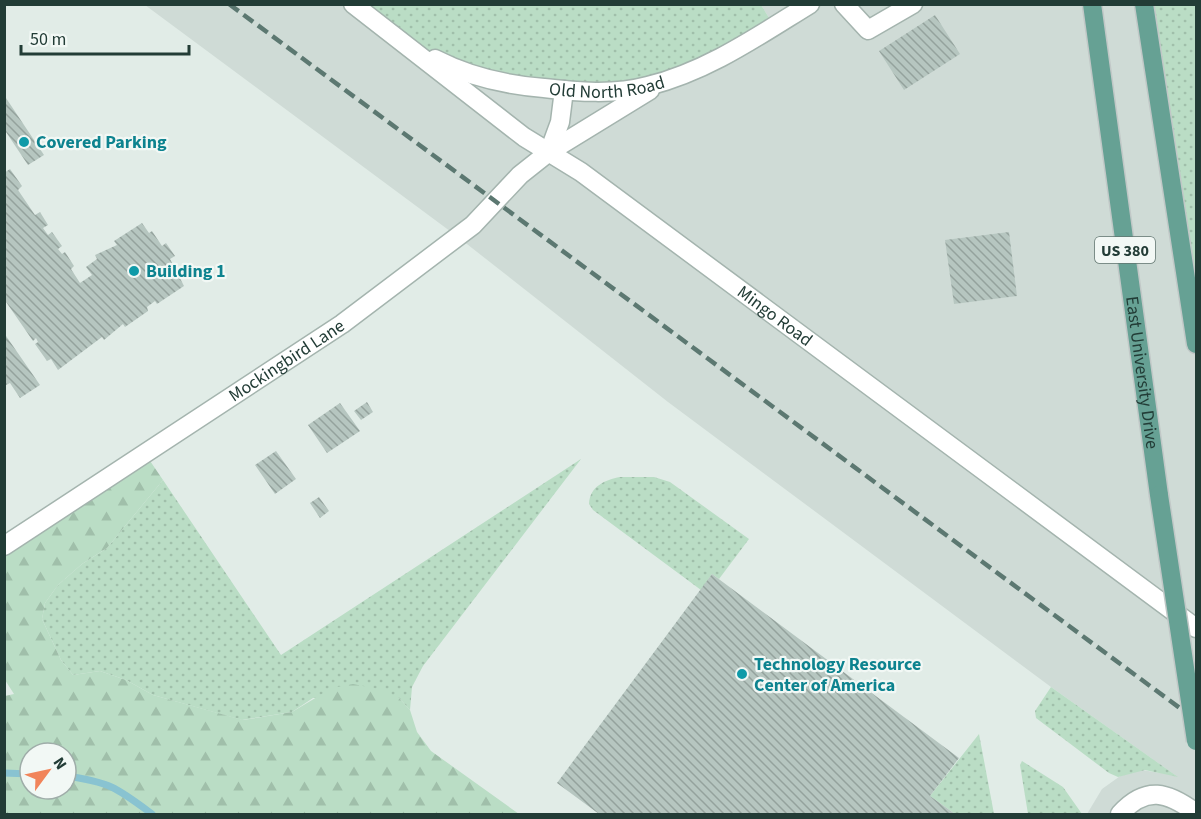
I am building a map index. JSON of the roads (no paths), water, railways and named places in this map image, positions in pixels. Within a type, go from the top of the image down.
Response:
[{"type":"main road","name":"East University Drive","points":[[1092,4],[1159,495],[1197,741]]},
{"type":"main road","name":"US 380","points":[[1144,4],[1197,344]]},
{"type":"street","name":"Mingo Road","points":[[353,4],[395,35],[460,89],[581,172],[1197,628]]},
{"type":"street","name":"Old North Road","points":[[395,35],[422,52],[470,75],[521,86],[564,90],[631,89],[677,77],[732,53],[810,4]]},
{"type":"street","points":[[844,4],[868,30],[913,4]]},
{"type":"street","name":"Mockingbird Lane","points":[[4,546],[202,418],[385,293],[473,225],[520,175],[549,152],[631,101],[677,77]]},
{"type":"street","points":[[549,152],[560,122],[564,90]]},
{"type":"street","points":[[1120,814],[1133,802],[1151,795],[1172,797],[1197,813]]},
{"type":"waterway","points":[[4,773],[18,774]]},
{"type":"waterway","points":[[78,778],[112,788],[152,814]]},
{"type":"railway","points":[[229,4],[1196,720]]},
{"type":"place","name":"Covered Parking","points":[[24,142]]},
{"type":"place","name":"Building 1","points":[[134,271]]},
{"type":"place","name":"Technology Resource Center of America","points":[[742,674]]}]
